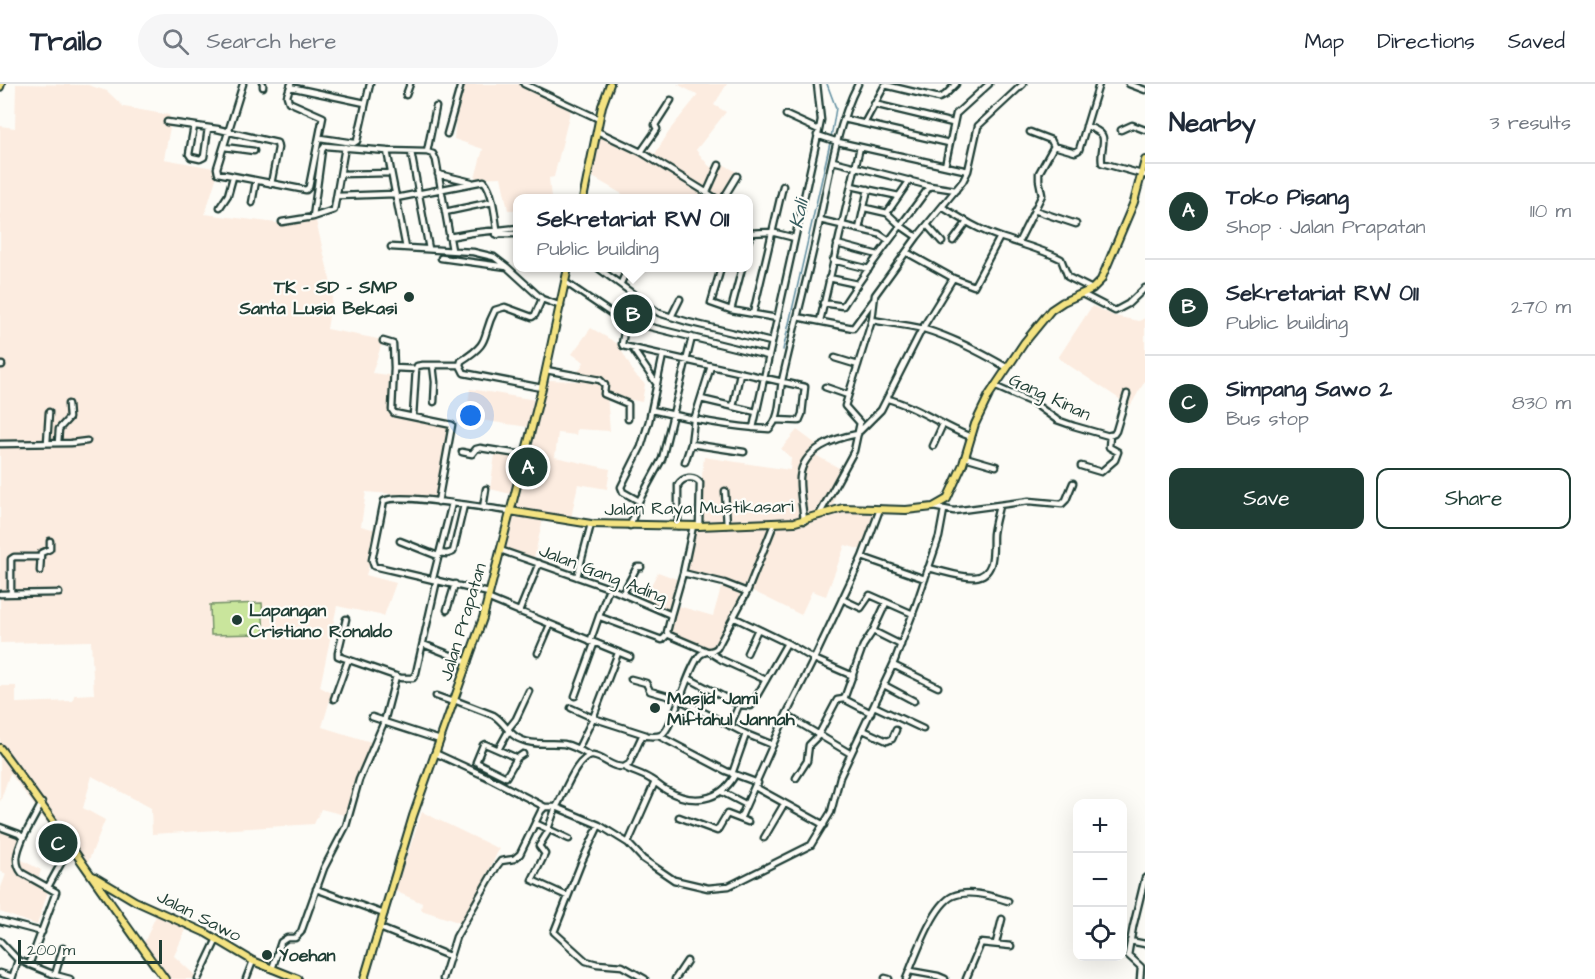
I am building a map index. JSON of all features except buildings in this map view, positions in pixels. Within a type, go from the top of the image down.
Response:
[{"type":"main road","points":[[584,194],[599,119],[610,84]]},
{"type":"main road","points":[[933,507],[947,499],[966,457],[975,424],[1006,367],[1051,310],[1092,289],[1101,280],[1134,202],[1143,175],[1145,160]]},
{"type":"main road","name":"Jalan Prapatan","points":[[364,979],[435,753],[468,662],[488,595],[542,387],[567,272]]},
{"type":"main road","name":"Jalan Raya Mustikasari","points":[[510,511],[591,524],[696,526],[774,524],[804,520],[843,508],[915,510],[933,507]]},
{"type":"main road","points":[[0,748],[42,803],[70,847],[165,979]]},
{"type":"main road","name":"Jalan Sawo","points":[[89,873],[135,901],[217,939],[253,961],[298,979]]},
{"type":"street","points":[[243,84],[217,172],[304,190],[308,188],[320,138],[322,116],[289,102],[287,96],[290,85],[365,103]]},
{"type":"street","points":[[320,138],[356,142],[370,84]]},
{"type":"street","points":[[406,95],[410,84]]},
{"type":"street","points":[[447,134],[461,84]]},
{"type":"street","points":[[524,84],[536,86],[599,119]]},
{"type":"street","points":[[753,428],[818,133],[820,120],[817,84]]},
{"type":"street","points":[[652,410],[694,420],[753,428],[770,429],[776,420],[779,382],[784,373],[820,220],[833,161],[833,140],[858,84]]},
{"type":"street","points":[[865,122],[885,85],[939,98],[956,84]]},
{"type":"street","points":[[945,166],[956,114],[989,84]]},
{"type":"street","points":[[797,316],[854,328],[906,252],[956,190],[968,171],[978,126],[1023,84]]},
{"type":"street","points":[[1054,146],[1078,151],[1099,84]]},
{"type":"street","points":[[1129,84],[1145,90]]},
{"type":"street","points":[[640,152],[657,129],[655,125],[670,100]]},
{"type":"street","points":[[874,104],[953,123]]},
{"type":"street","points":[[428,152],[436,107]]},
{"type":"street","points":[[786,116],[833,140],[968,171]]},
{"type":"street","points":[[844,119],[950,143]]},
{"type":"street","points":[[167,122],[208,128],[278,144],[271,184]]},
{"type":"street","points":[[1121,130],[1132,125],[1145,130]]},
{"type":"street","points":[[194,126],[189,154],[197,159],[204,157],[208,128]]},
{"type":"street","points":[[1086,126],[1100,130],[1103,134],[1102,164],[1143,175]]},
{"type":"street","points":[[597,131],[640,152],[710,194]]},
{"type":"street","points":[[1019,242],[1042,195],[1039,173],[1054,146],[1052,140],[1030,132]]},
{"type":"street","points":[[313,217],[323,148],[329,145],[387,152],[428,152],[435,157],[452,250]]},
{"type":"street","points":[[224,147],[254,152]]},
{"type":"street","points":[[282,222],[313,217],[334,210],[345,147]]},
{"type":"street","points":[[820,321],[860,147]]},
{"type":"street","points":[[387,152],[406,248]]},
{"type":"street","points":[[411,152],[429,249]]},
{"type":"street","points":[[833,161],[930,186],[956,190]]},
{"type":"street","points":[[707,192],[719,165]]},
{"type":"street","points":[[342,174],[391,173]]},
{"type":"street","points":[[438,174],[474,183]]},
{"type":"street","points":[[726,194],[737,176]]},
{"type":"street","points":[[220,207],[228,195],[233,177]]},
{"type":"street","points":[[887,213],[910,180]]},
{"type":"street","points":[[252,203],[255,181]]},
{"type":"street","points":[[337,196],[419,194],[486,182],[497,232]]},
{"type":"street","points":[[753,314],[783,186]]},
{"type":"street","points":[[851,186],[899,196]]},
{"type":"street","points":[[823,303],[843,306],[888,240],[930,186]]},
{"type":"street","points":[[859,229],[868,189]]},
{"type":"street","points":[[444,212],[492,202]]},
{"type":"street","points":[[942,207],[967,222],[1000,237],[1061,259],[1068,277],[1092,289]]},
{"type":"street","points":[[864,208],[887,213],[917,237]]},
{"type":"street","points":[[1034,210],[1076,224]]},
{"type":"street","points":[[820,220],[879,234],[888,240]]},
{"type":"street","points":[[953,241],[967,222]]},
{"type":"street","points":[[927,225],[942,242]]},
{"type":"street","points":[[497,232],[513,229]]},
{"type":"street","points":[[449,237],[487,232],[513,234]]},
{"type":"street","points":[[753,233],[773,232],[795,238]]},
{"type":"street","points":[[906,252],[953,278],[974,286],[1000,237]]},
{"type":"street","points":[[837,244],[878,255]]},
{"type":"street","points":[[391,247],[452,250],[489,256],[500,261],[542,299],[561,306]]},
{"type":"street","points":[[441,258],[507,267]]},
{"type":"street","points":[[833,260],[869,269]]},
{"type":"street","points":[[605,272],[649,307],[671,317],[771,344]]},
{"type":"street","points":[[621,283],[626,272]]},
{"type":"street","points":[[720,272],[712,304],[731,310],[777,318]]},
{"type":"street","points":[[731,310],[741,272]]},
{"type":"street","points":[[829,278],[857,284]]},
{"type":"street","points":[[804,520],[800,477],[808,460],[819,447],[829,441],[858,433],[881,410],[922,329],[953,278]]},
{"type":"street","points":[[565,282],[626,321],[769,354]]},
{"type":"street","points":[[1082,293],[1115,311],[1128,304],[1145,288]]},
{"type":"street","points":[[819,515],[854,451],[860,423],[846,408],[872,320],[874,298]]},
{"type":"street","points":[[460,365],[461,361],[471,356],[483,344],[495,310],[504,307],[532,317],[542,299]]},
{"type":"street","points":[[671,317],[680,299]]},
{"type":"street","points":[[872,320],[922,329],[961,342],[1006,367]]},
{"type":"street","points":[[626,321],[622,344],[632,348],[806,389],[799,421],[776,420]]},
{"type":"street","points":[[630,526],[639,501],[662,459],[692,337]]},
{"type":"street","points":[[383,341],[392,342],[394,345],[392,410],[395,413],[452,425],[438,502]]},
{"type":"street","points":[[632,348],[656,383]]},
{"type":"street","points":[[639,501],[623,492],[621,487],[641,447],[652,410],[663,355]]},
{"type":"street","points":[[835,358],[858,365]]},
{"type":"street","points":[[433,365],[434,402]]},
{"type":"street","points":[[394,368],[416,369],[419,366],[460,365]]},
{"type":"street","points":[[460,365],[464,373],[542,387]]},
{"type":"street","points":[[684,462],[691,444],[694,420],[711,366]]},
{"type":"street","points":[[412,416],[416,369]]},
{"type":"street","points":[[546,370],[600,380],[605,385],[605,395],[628,404],[628,419]]},
{"type":"street","points":[[733,407],[740,373]]},
{"type":"street","name":"Gang Kinan","points":[[994,386],[1035,404],[1057,420],[1110,435]]},
{"type":"street","points":[[825,387],[848,395]]},
{"type":"street","points":[[1081,466],[1101,472],[1115,459],[1118,452],[1109,447],[1110,435],[1116,431],[1127,394]]},
{"type":"street","points":[[701,399],[756,412]]},
{"type":"street","points":[[888,399],[902,403],[971,437]]},
{"type":"street","points":[[58,443],[59,429],[69,418],[68,404]]},
{"type":"street","points":[[47,443],[49,412]]},
{"type":"street","points":[[933,446],[943,423]]},
{"type":"street","points":[[0,444],[87,441]]},
{"type":"street","points":[[691,444],[744,452]]},
{"type":"street","points":[[462,452],[472,454],[480,448],[524,455]]},
{"type":"street","points":[[966,457],[996,466]]},
{"type":"street","points":[[671,615],[696,526],[700,483],[693,478],[685,479],[678,486],[678,526]]},
{"type":"street","points":[[933,507],[954,511],[1029,501],[1062,504],[1073,483]]},
{"type":"street","points":[[483,508],[486,489]]},
{"type":"street","points":[[725,491],[726,525]]},
{"type":"street","points":[[510,511],[452,503],[385,500],[372,561],[375,566],[455,584],[488,595],[550,626],[630,657]]},
{"type":"street","points":[[346,619],[337,654],[339,657],[407,679],[415,677],[439,554],[452,503]]},
{"type":"street","points":[[400,541],[439,554],[453,552],[464,505]]},
{"type":"street","points":[[928,568],[972,577],[985,574],[993,555],[993,535],[999,506]]},
{"type":"street","points":[[740,819],[786,715],[862,557],[880,509]]},
{"type":"street","points":[[435,753],[545,807],[556,807],[599,825],[628,843],[643,859],[674,880],[716,889],[729,886],[806,847],[814,841],[824,825],[834,806],[836,786],[893,665],[913,614],[939,537],[944,510]]},
{"type":"street","points":[[577,577],[591,524]]},
{"type":"street","points":[[659,736],[666,731],[678,699],[700,655],[717,648],[747,592],[774,524]]},
{"type":"street","points":[[40,572],[42,551],[50,548],[50,541]]},
{"type":"street","name":"Jalan Gang Ading","points":[[500,550],[623,593],[671,615],[668,634],[766,680]]},
{"type":"street","points":[[11,594],[11,559],[41,556]]},
{"type":"street","points":[[862,557],[924,579]]},
{"type":"street","points":[[519,612],[539,563]]},
{"type":"street","points":[[623,593],[637,567],[641,567]]},
{"type":"street","points":[[683,573],[724,583],[747,592]]},
{"type":"street","points":[[447,610],[455,584]]},
{"type":"street","points":[[575,696],[609,588]]},
{"type":"street","points":[[0,594],[59,592]]},
{"type":"street","points":[[842,600],[861,608],[869,595],[913,614]]},
{"type":"street","points":[[844,699],[863,646],[886,603]]},
{"type":"street","points":[[600,617],[662,640],[668,634]]},
{"type":"street","points":[[733,617],[814,659],[853,676]]},
{"type":"street","points":[[538,653],[550,626]]},
{"type":"street","points":[[747,653],[758,629]]},
{"type":"street","points":[[873,631],[901,645]]},
{"type":"street","points":[[688,678],[739,705],[751,706],[787,643]]},
{"type":"street","points":[[423,644],[468,662]]},
{"type":"street","points":[[578,748],[593,718],[618,653]]},
{"type":"street","points":[[334,699],[348,660]]},
{"type":"street","points":[[893,665],[938,687]]},
{"type":"street","points":[[272,969],[281,942],[298,936],[324,868],[346,826],[359,780],[384,721],[396,676]]},
{"type":"street","points":[[632,679],[646,683],[650,691],[678,699],[746,734],[773,745]]},
{"type":"street","points":[[884,685],[914,701]]},
{"type":"street","points":[[499,748],[529,691]]},
{"type":"street","points":[[436,696],[494,715],[515,737],[529,743],[562,744],[578,748],[611,765],[624,767],[655,782],[671,793],[694,800],[705,799],[722,792],[734,774],[746,734]]},
{"type":"street","points":[[796,778],[807,760],[809,745],[818,736],[837,700],[844,699],[871,713]]},
{"type":"street","points":[[730,726],[739,705]]},
{"type":"street","points":[[874,706],[924,729]]},
{"type":"street","points":[[571,708],[593,718],[646,735],[659,736],[756,785],[784,804],[824,825]]},
{"type":"street","points":[[786,715],[851,754]]},
{"type":"street","points":[[372,717],[440,740]]},
{"type":"street","points":[[863,730],[890,741],[896,730]]},
{"type":"street","points":[[624,767],[629,764],[640,739],[646,735]]},
{"type":"street","points":[[517,758],[489,744],[483,745],[476,762],[506,777],[517,758],[523,754]]},
{"type":"street","points":[[567,896],[532,880],[545,854],[539,846],[549,830],[556,807],[579,765],[590,756]]},
{"type":"street","points":[[628,843],[655,782]]},
{"type":"street","points":[[722,792],[745,804]]},
{"type":"street","points":[[29,965],[56,892],[22,873],[16,864],[17,852],[42,803]]},
{"type":"street","points":[[764,838],[784,804]]},
{"type":"street","points":[[442,979],[456,937],[497,866],[501,861],[514,859],[520,854],[545,807]]},
{"type":"street","points":[[679,817],[717,831],[727,814],[748,822]]},
{"type":"street","points":[[535,823],[569,839]]},
{"type":"street","points":[[599,825],[567,896],[555,928],[556,934],[586,961],[622,966],[645,979]]},
{"type":"street","points":[[0,827],[19,834],[23,838]]},
{"type":"street","points":[[48,887],[70,847]]},
{"type":"street","points":[[1140,979],[1141,968],[1128,956],[1145,878]]},
{"type":"street","points":[[316,889],[384,914]]},
{"type":"street","points":[[906,979],[927,929],[943,903],[951,897],[967,893],[1008,901]]},
{"type":"street","points":[[996,943],[1002,919]]},
{"type":"street","points":[[0,921],[42,932]]},
{"type":"street","points":[[380,928],[449,956]]},
{"type":"street","points":[[198,979],[217,939]]},
{"type":"street","points":[[0,941],[18,960],[70,979]]},
{"type":"street","points":[[1130,941],[1145,944]]},
{"type":"street","points":[[966,979],[981,943],[1011,946]]},
{"type":"street","points":[[55,975],[63,948]]},
{"type":"street","points":[[0,973],[12,978],[18,960]]},
{"type":"street","points":[[246,979],[253,961]]},
{"type":"street","points":[[675,979],[687,961]]},
{"type":"street","points":[[910,971],[938,975],[945,979]]},
{"type":"shaded area","points":[[16,84],[88,85],[107,91],[124,107],[169,115],[171,122],[164,159],[219,169],[205,214],[277,223],[316,221],[333,292],[327,329],[383,340],[372,373],[397,376],[393,408],[454,421],[441,498],[366,492],[361,526],[380,531],[366,575],[396,583],[384,616],[337,606],[320,687],[332,693],[322,727],[371,742],[348,816],[321,809],[314,824],[152,834],[151,808],[92,776],[83,808],[105,820],[84,872],[10,773],[0,802],[0,686],[16,686],[16,703],[73,701],[74,695],[94,694],[91,641],[0,643],[0,126],[15,128]]},
{"type":"shaded area","points":[[465,84],[529,84],[572,104],[554,177],[549,178],[551,194],[513,194],[513,210],[508,210],[501,177],[475,178],[483,149],[454,139],[457,107]]},
{"type":"shaded area","points":[[677,84],[727,84],[714,105],[726,112],[696,150],[709,166],[719,171],[723,164],[740,174],[728,194],[622,194],[591,176],[602,129],[655,154],[672,127],[698,95]]},
{"type":"shaded area","points":[[1092,306],[1114,316],[1139,321],[1145,318],[1145,381],[1130,406],[1058,358]]},
{"type":"shaded area","points":[[591,328],[618,344],[635,375],[645,384],[642,402],[607,395],[610,431],[577,429],[576,435],[558,433],[555,457],[610,469],[607,489],[578,484],[570,523],[543,519],[534,558],[499,547],[511,494],[490,489],[496,448],[523,452],[528,427],[466,418],[470,389],[542,401],[547,380],[578,381],[577,374],[584,362],[572,354]]},
{"type":"shaded area","points":[[797,430],[816,444],[817,456],[841,469],[832,512],[844,509],[879,513],[866,551],[845,545],[826,596],[812,591],[801,615],[747,588],[715,655],[668,635],[672,615],[642,602],[658,572],[682,581],[675,605],[713,616],[723,581],[683,570],[697,526],[704,457],[790,470],[791,458],[781,449]]},
{"type":"shaded area","points":[[422,812],[499,849],[464,924],[421,910],[422,903],[395,891]]},
{"type":"shaded area","points":[[0,826],[28,837],[20,859],[41,870],[38,879],[50,885],[37,925],[0,912],[0,890],[6,874],[0,871]]},
{"type":"shaded area","points":[[158,911],[187,927],[174,956],[199,979],[161,979],[140,952]]},
{"type":"green space","name":"Lapangan Cristiano Ronaldo","points":[[262,603],[264,634],[211,635],[210,605]]},
{"type":"waterway","name":"Kali","points":[[827,84],[836,108],[831,138]]},
{"type":"waterway","name":"Kali","points":[[783,350],[830,143]]},
{"type":"place","name":"TK - SD - SMP Santa Lusia Bekasi","points":[[409,297]]},
{"type":"place","name":"Sekretariat RW 011","points":[[633,314]]},
{"type":"place","name":"Toko Pisang","points":[[528,467]]},
{"type":"place","name":"Lapangan Cristiano Ronaldo","points":[[237,620]]},
{"type":"place","name":"Masjid Jami Miftahul Jannah","points":[[655,708]]},
{"type":"place","name":"Simpang Sawo 2","points":[[58,843]]},
{"type":"place","name":"Yoehan","points":[[267,955]]}]
